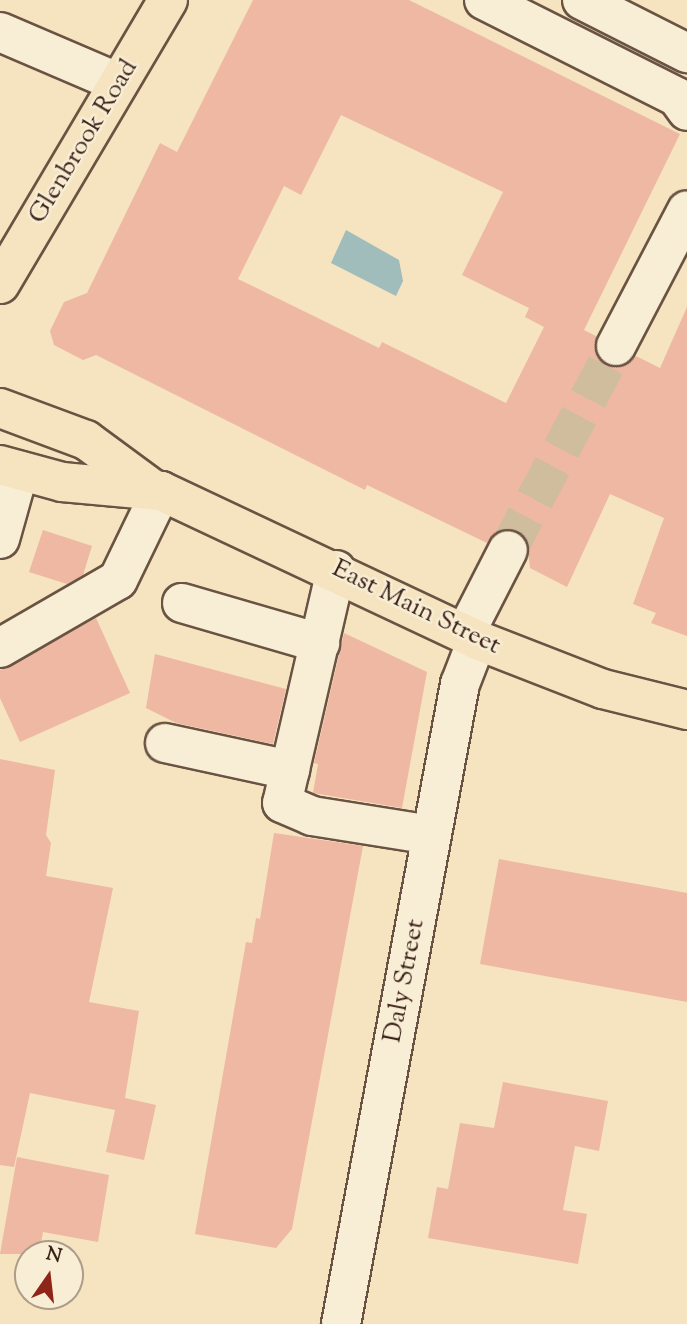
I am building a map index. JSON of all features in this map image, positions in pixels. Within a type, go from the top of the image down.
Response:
[{"type":"main road","name":"Glenbrook Road","points":[[0,284],[168,0]]},
{"type":"main road","name":"East Main Street","points":[[0,408],[86,440],[156,489],[337,570],[471,637],[603,689],[687,710]]},
{"type":"main road","name":"East Main Street","points":[[10,468],[62,482],[156,489]]},
{"type":"street","points":[[484,0],[677,97],[687,111]]},
{"type":"street","points":[[582,0],[687,53]]},
{"type":"street","points":[[0,32],[119,83]]},
{"type":"street","points":[[616,346],[687,210]]},
{"type":"street","points":[[0,539],[10,468]]},
{"type":"street","points":[[0,648],[118,580],[156,489]]},
{"type":"street","name":"Daly Street","points":[[341,1324],[460,684],[471,637],[508,550]]},
{"type":"street","points":[[337,570],[282,803],[312,816],[432,835]]},
{"type":"street","points":[[182,603],[320,643]]},
{"type":"street","points":[[165,743],[290,770]]},
{"type":"water","points":[[346,230],[399,260],[403,281],[396,296],[331,263]]},
{"type":"building","points":[[253,0],[409,0],[680,134],[584,330],[596,336],[597,357],[607,366],[627,365],[636,356],[660,368],[687,307],[687,636],[651,623],[656,613],[633,604],[664,518],[610,494],[567,587],[530,568],[527,539],[517,530],[497,531],[487,543],[367,485],[365,490],[96,355],[83,360],[54,345],[50,331],[64,302],[87,293],[160,143],[177,152]],"holes":[[[341,115],[503,192],[462,275],[529,308],[525,317],[544,327],[506,403],[382,342],[379,348],[238,279],[284,186],[301,195]]]},
{"type":"building","points":[[43,530],[92,546],[83,575],[67,584],[29,572]]},
{"type":"building","points":[[96,618],[130,693],[20,742],[0,698],[0,670]]},
{"type":"building","points":[[344,633],[427,672],[402,808],[313,793],[318,764],[314,763]]},
{"type":"building","points":[[155,654],[286,689],[273,744],[176,723],[146,708]]},
{"type":"building","points":[[0,759],[55,770],[46,835],[51,843],[46,876],[113,888],[89,1002],[139,1011],[125,1098],[156,1105],[144,1160],[106,1152],[115,1110],[30,1093],[14,1167],[0,1165]]},
{"type":"building","points":[[274,833],[363,846],[292,1229],[276,1248],[195,1234],[246,942],[252,943],[256,918],[260,919]]},
{"type":"building","points":[[499,859],[687,893],[687,1002],[480,964]]},
{"type":"building","points":[[503,1082],[608,1101],[599,1151],[575,1146],[563,1210],[587,1214],[578,1264],[428,1238],[437,1187],[448,1189],[460,1123],[494,1128]]},
{"type":"building","points":[[17,1157],[109,1175],[98,1242],[43,1232],[42,1240],[14,1240],[14,1254],[0,1254]]},
{"type":"tunnel","points":[[508,550],[616,346]]}]
